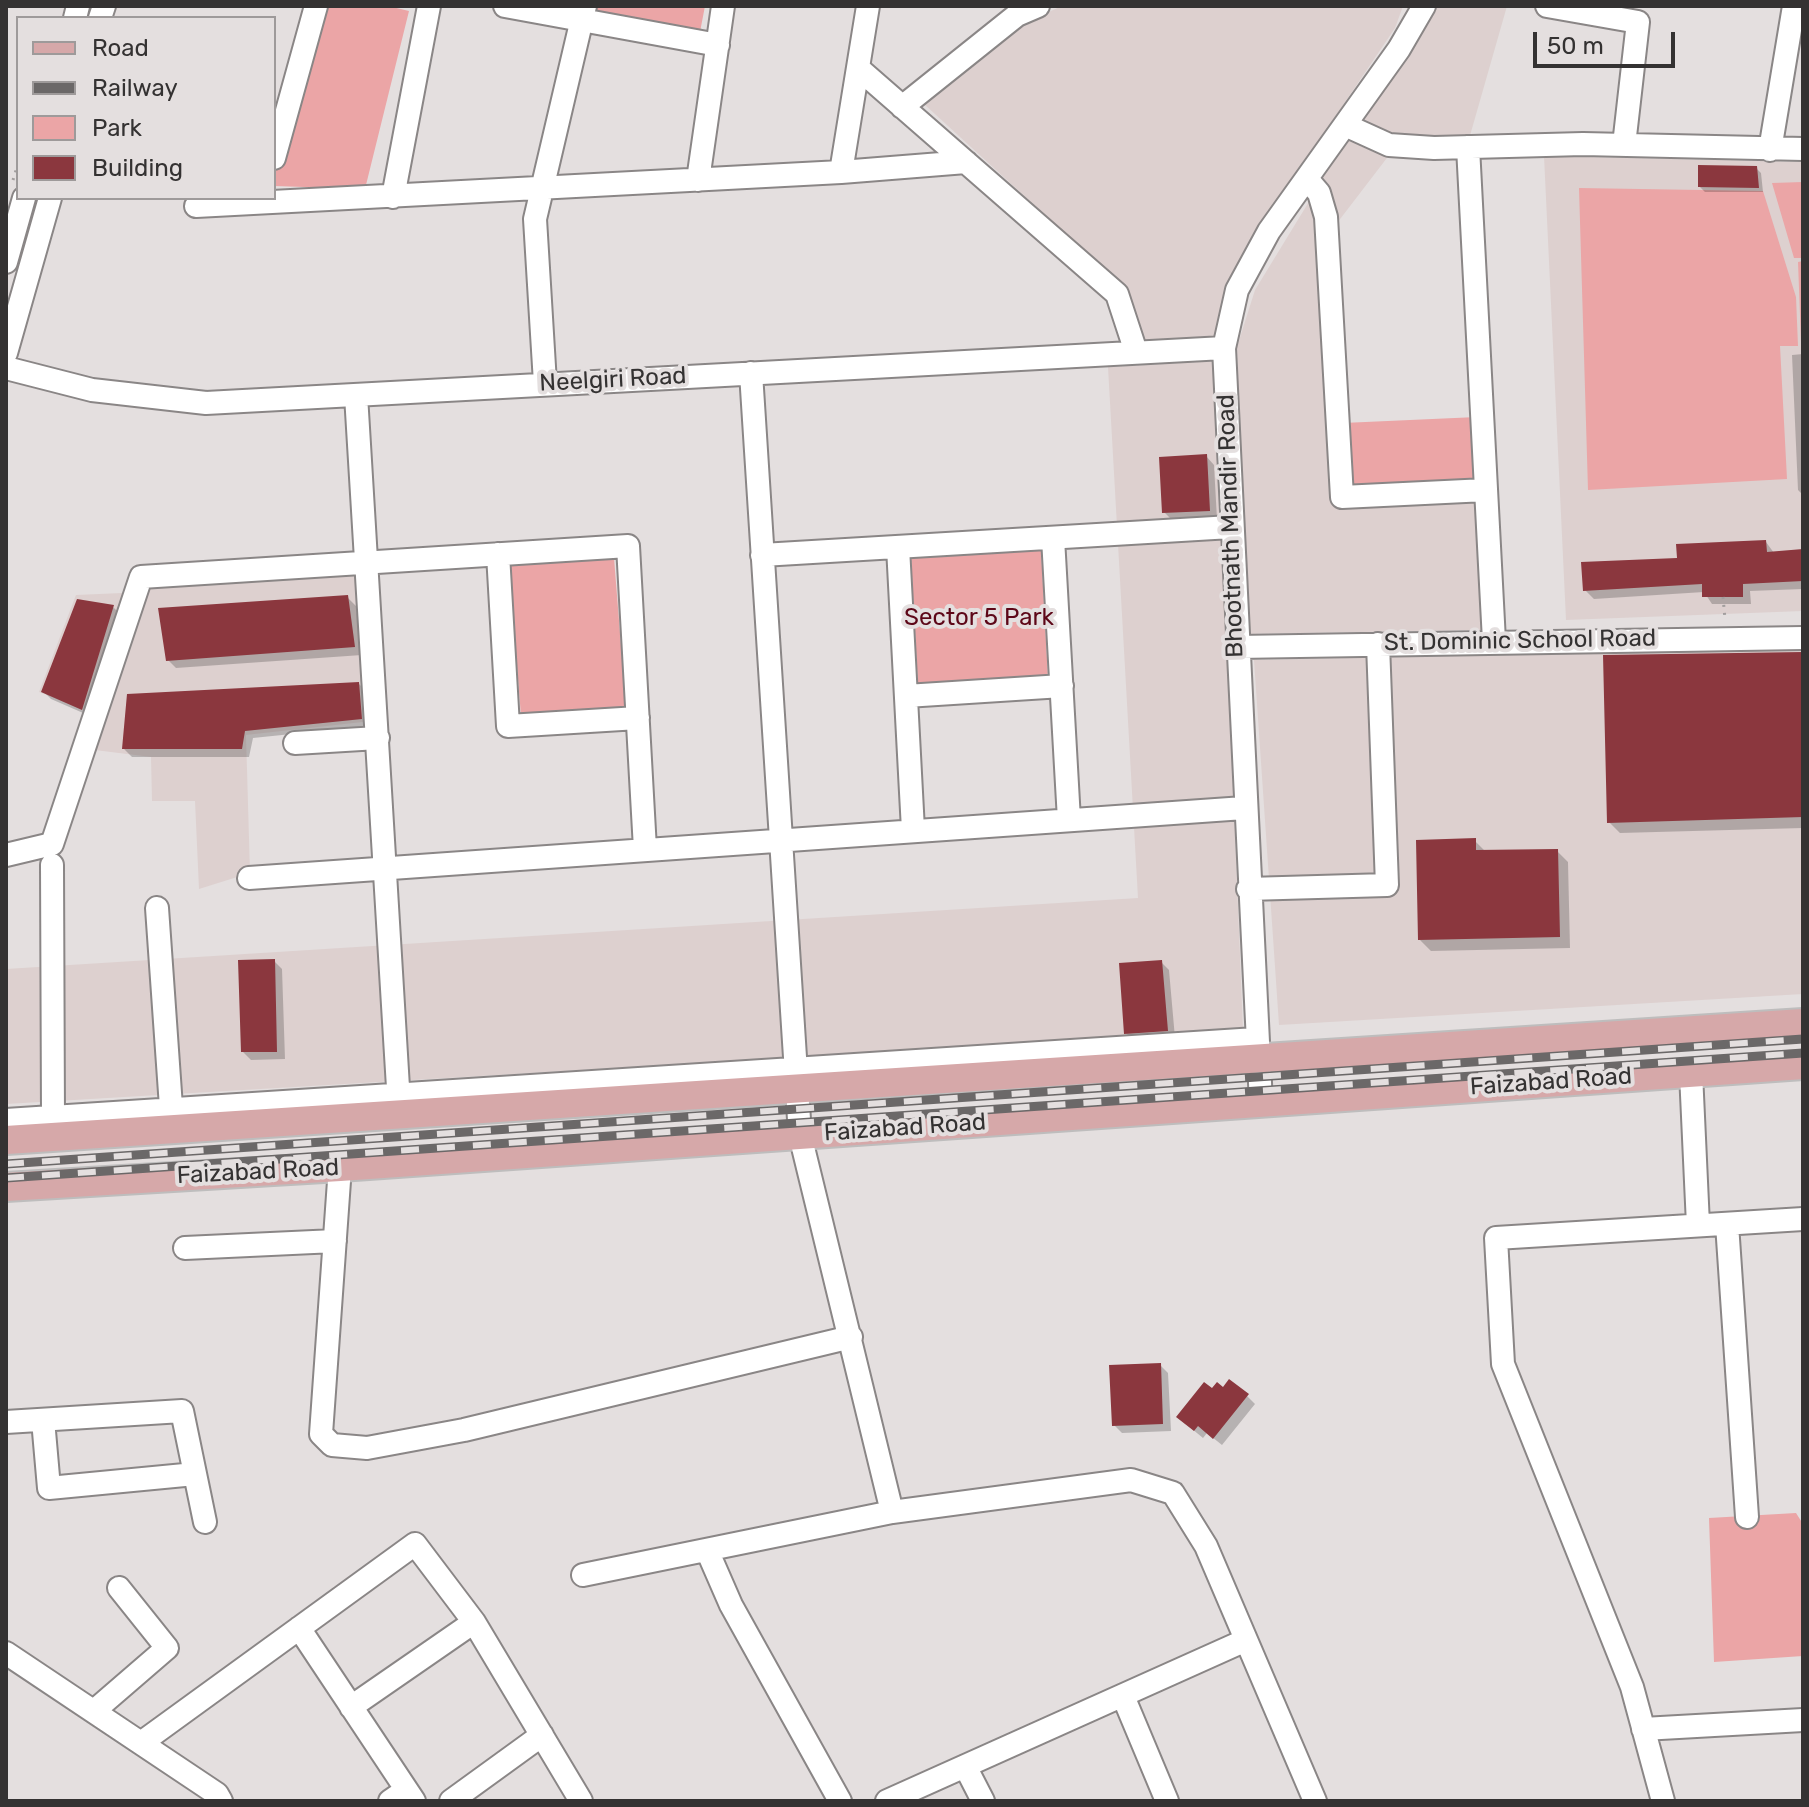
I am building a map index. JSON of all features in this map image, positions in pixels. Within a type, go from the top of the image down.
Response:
[{"type":"main road","name":"Faizabad Road","points":[[6,1140],[399,1104],[794,1078],[1256,1048],[1803,1023]]},
{"type":"main road","name":"Faizabad Road","points":[[6,1187],[340,1167],[1803,1065]]},
{"type":"street","points":[[276,151],[316,6]]},
{"type":"street","points":[[393,197],[429,6]]},
{"type":"street","points":[[505,6],[584,14],[718,45]]},
{"type":"street","points":[[698,180],[723,6]]},
{"type":"street","points":[[841,172],[868,6]]},
{"type":"street","points":[[902,107],[1018,11],[1038,6]]},
{"type":"street","name":"Bhootnath Mandir Road","points":[[1261,1103],[1244,808],[1224,348],[1237,290],[1269,231],[1399,49],[1424,6]]},
{"type":"street","points":[[1547,6],[1638,22],[1624,145]]},
{"type":"street","points":[[1770,150],[1794,6]]},
{"type":"street","points":[[545,383],[535,219],[584,14]]},
{"type":"street","points":[[858,68],[1117,294],[1136,352]]},
{"type":"street","points":[[1345,125],[1389,145],[1803,149]]},
{"type":"street","points":[[1468,147],[1494,641]]},
{"type":"street","points":[[276,200],[542,189],[966,162]]},
{"type":"street","points":[[1307,179],[1319,193],[1326,217],[1342,497],[1486,490]]},
{"type":"street","points":[[6,262],[23,200]]},
{"type":"street","points":[[6,353],[49,200]]},
{"type":"street","points":[[196,206],[262,200]]},
{"type":"street","name":"Neelgiri Road","points":[[6,368],[92,390],[206,403],[1224,348]]},
{"type":"street","points":[[751,373],[800,1135],[892,1512]]},
{"type":"street","points":[[6,1120],[171,1107],[399,1104],[356,395]]},
{"type":"street","points":[[762,555],[1231,527]]},
{"type":"street","points":[[1053,538],[1069,820]]},
{"type":"street","points":[[6,855],[52,844],[141,577],[628,546],[645,849]]},
{"type":"street","points":[[898,547],[913,830]]},
{"type":"street","points":[[498,554],[508,726],[638,718]]},
{"type":"street","name":"St. Dominic School Road","points":[[1237,647],[1803,638]]},
{"type":"street","points":[[1248,889],[1387,885],[1378,644]]},
{"type":"street","points":[[906,696],[1062,686]]},
{"type":"street","points":[[295,743],[378,738]]},
{"type":"street","points":[[249,878],[1244,808]]},
{"type":"street","points":[[52,865],[53,1118]]},
{"type":"street","points":[[157,908],[171,1107]]},
{"type":"street","points":[[1691,1073],[1698,1225]]},
{"type":"street","points":[[340,1167],[321,1434],[332,1445],[367,1448],[464,1430],[851,1337]]},
{"type":"street","points":[[1663,1801],[1632,1687],[1503,1364],[1496,1238],[1803,1219]]},
{"type":"street","points":[[1727,1224],[1747,1517]]},
{"type":"street","points":[[185,1248],[335,1241]]},
{"type":"street","points":[[6,1422],[182,1411],[205,1522]]},
{"type":"street","points":[[43,1420],[49,1488],[195,1474]]},
{"type":"street","points":[[583,1575],[892,1512],[1131,1480],[1173,1493],[1206,1546],[1315,1801]]},
{"type":"street","points":[[141,1743],[415,1544],[474,1622],[581,1801]]},
{"type":"street","points":[[707,1550],[731,1605],[840,1801]]},
{"type":"street","points":[[94,1711],[167,1648],[119,1588]]},
{"type":"street","points":[[351,1707],[474,1622]]},
{"type":"street","points":[[299,1628],[351,1707],[403,1797]]},
{"type":"street","points":[[887,1801],[1246,1640]]},
{"type":"street","points":[[6,1653],[217,1794],[221,1801]]},
{"type":"street","points":[[1123,1696],[1167,1801]]},
{"type":"street","points":[[1643,1729],[1803,1720]]},
{"type":"street","points":[[451,1801],[542,1735]]},
{"type":"street","points":[[965,1766],[983,1801]]},
{"type":"shaded area","points":[[1062,6],[1403,6],[1395,28],[1271,212],[1234,277],[1214,339],[1142,347],[1127,290],[924,104],[1013,28]]},
{"type":"shaded area","points":[[1426,6],[1507,6],[1469,139],[1403,137],[1334,227],[1315,180]]},
{"type":"shaded area","points":[[1544,156],[1803,162],[1803,611],[1566,620]]},
{"type":"shaded area","points":[[1310,200],[1320,224],[1335,502],[1476,501],[1485,630],[1244,634],[1237,347],[1255,290]]},
{"type":"shaded area","points":[[1216,361],[1243,1031],[6,1104],[6,969],[1138,898],[1108,367]]},
{"type":"shaded area","points":[[361,570],[372,721],[246,735],[250,873],[199,889],[195,801],[152,801],[151,757],[95,750],[105,718],[39,692],[76,595],[145,592],[149,581]]},
{"type":"shaded area","points":[[1803,648],[1803,994],[1279,1025],[1254,660]]},
{"type":"green space","points":[[315,6],[388,6],[409,11],[365,189],[276,186],[276,133]]},
{"type":"green space","points":[[588,6],[705,6],[700,32],[586,14]]},
{"type":"green space","points":[[1803,182],[1803,258],[1794,258],[1772,183]]},
{"type":"green space","points":[[1579,188],[1763,191],[1796,297],[1798,346],[1780,346],[1787,479],[1588,490]]},
{"type":"green space","points":[[1803,261],[1803,342],[1801,342],[1798,262]]},
{"type":"green space","points":[[1477,417],[1477,485],[1346,492],[1343,423]]},
{"type":"green space","name":"Sector 5 Park","points":[[1041,550],[1048,678],[918,686],[911,558]]},
{"type":"green space","points":[[614,558],[626,708],[521,716],[509,566]]},
{"type":"green space","points":[[1796,1513],[1803,1524],[1803,1656],[1714,1662],[1709,1518]]},
{"type":"building","points":[[1698,165],[1757,166],[1759,188],[1698,187]]},
{"type":"building","points":[[1207,454],[1210,511],[1162,513],[1159,457]]},
{"type":"building","points":[[1766,540],[1767,552],[1803,549],[1803,581],[1743,584],[1743,597],[1702,597],[1702,584],[1583,591],[1581,562],[1677,558],[1676,544]]},
{"type":"building","points":[[348,595],[355,647],[166,661],[158,608]]},
{"type":"building","points":[[77,599],[114,605],[82,710],[41,692]]},
{"type":"building","points":[[1803,652],[1803,817],[1607,823],[1603,655]]},
{"type":"building","points":[[359,682],[362,719],[245,731],[242,749],[122,749],[127,694]]},
{"type":"building","points":[[1476,838],[1476,850],[1558,849],[1560,937],[1418,940],[1416,840]]},
{"type":"building","points":[[275,959],[277,1052],[241,1052],[238,960]]},
{"type":"building","points":[[1162,960],[1168,1031],[1124,1034],[1119,963]]},
{"type":"building","points":[[1161,1363],[1163,1424],[1112,1426],[1109,1365]]},
{"type":"building","points":[[1229,1379],[1249,1394],[1213,1439],[1198,1426],[1194,1431],[1176,1417],[1204,1382],[1212,1388],[1217,1382],[1223,1387]]},
{"type":"railway","points":[[6,1164],[1803,1039]]},
{"type":"railway","points":[[6,1178],[1803,1053]]}]
